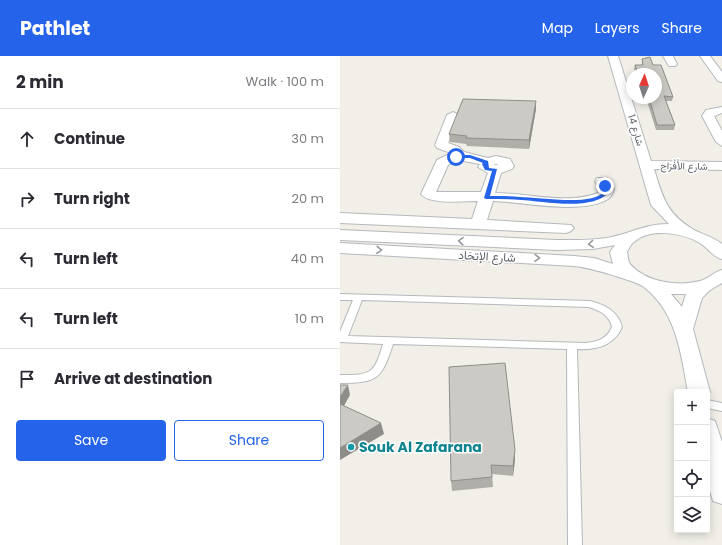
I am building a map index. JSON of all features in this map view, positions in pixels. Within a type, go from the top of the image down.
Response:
[{"type":"street","name":"شارع 14","points":[[613,56],[658,205],[671,220],[692,234]]},
{"type":"street","points":[[705,56],[722,79]]},
{"type":"street","points":[[722,110],[714,111],[708,114],[718,126],[722,142]]},
{"type":"street","points":[[453,115],[441,145],[455,150],[459,154],[458,156]]},
{"type":"street","points":[[478,224],[486,198],[491,166],[470,157],[458,156],[450,158],[442,163],[428,194],[438,197],[486,198],[522,198],[553,202],[593,200],[606,194],[607,189],[602,181]]},
{"type":"street","name":"شارع الأَفْرَاح","points":[[647,165],[722,166]]},
{"type":"street","points":[[632,276],[619,260],[619,251],[622,244],[652,220],[658,205]]},
{"type":"street","points":[[340,218],[566,228]]},
{"type":"street","name":"شارع الإتحَاد","points":[[340,235],[557,245],[593,244],[664,229],[692,234]]},
{"type":"street","points":[[692,234],[715,243],[722,254]]},
{"type":"street","name":"شارع الإتحَاد","points":[[340,248],[594,263],[632,276],[649,284]]},
{"type":"street","points":[[649,284],[667,289],[680,290],[703,287],[711,284],[722,275]]},
{"type":"street","points":[[649,284],[664,295],[685,328],[698,389]]},
{"type":"street","points":[[685,328],[694,296],[703,287]]},
{"type":"street","points":[[710,440],[722,493]]},
{"type":"lane","points":[[340,297],[581,304],[599,306],[612,315],[617,327],[611,339],[595,346],[341,339],[359,298]]},
{"type":"lane","points":[[340,379],[361,379],[373,376],[381,366],[389,341]]},
{"type":"lane","points":[[572,346],[575,545]]},
{"type":"lane","points":[[710,405],[722,407]]},
{"type":"building","points":[[650,57],[653,65],[661,65],[673,97],[664,96],[675,125],[657,125],[651,104],[662,104],[662,68],[636,68],[635,65],[643,65],[642,59]]},
{"type":"building","points":[[463,99],[536,101],[529,140],[466,138],[467,136],[449,134]]},
{"type":"building","points":[[505,363],[515,450],[513,466],[491,465],[492,477],[451,481],[449,367]]},
{"type":"building","points":[[340,385],[348,385],[340,397]]},
{"type":"building","points":[[340,404],[381,423],[340,448]]},
{"type":"place","name":"Souk Al Zafarana","points":[[351,447]]},
{"type":"route","points":[[456,157],[464,156],[486,162],[484,164],[487,169],[495,170],[486,198],[522,198],[547,202],[593,200],[606,194],[607,189],[605,186]]}]
